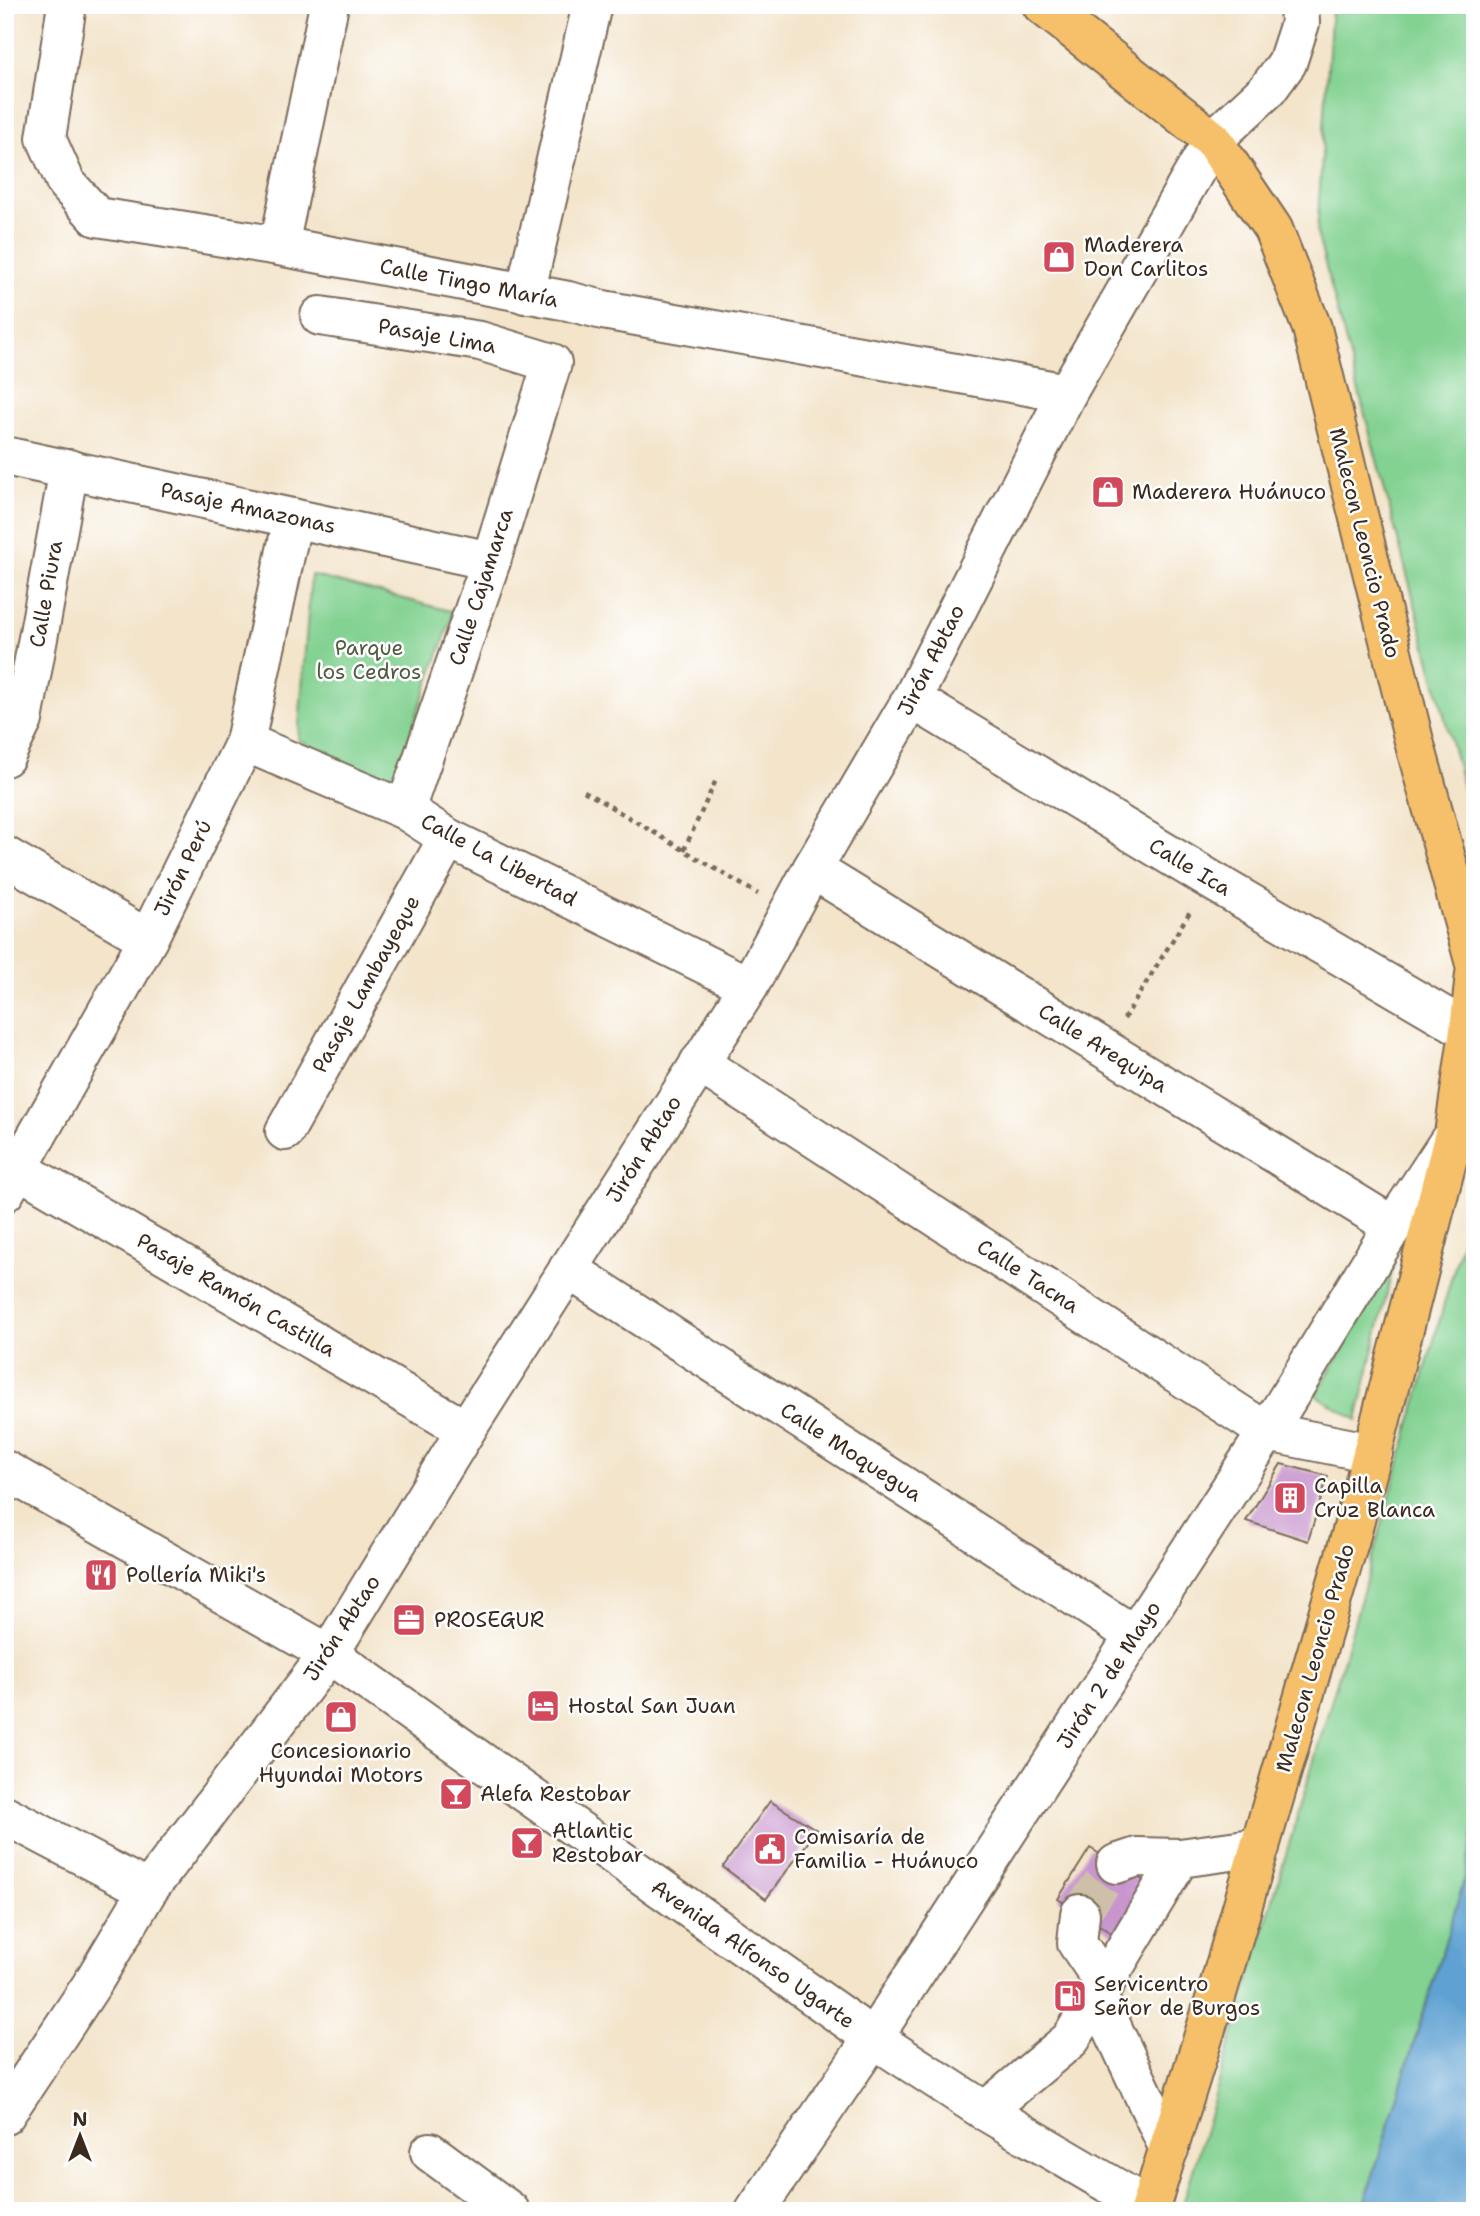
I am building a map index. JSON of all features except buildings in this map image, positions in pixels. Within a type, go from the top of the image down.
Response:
[{"type":"main road","name":"Malecon Leoncio Prado","points":[[1042,5],[1213,140],[1273,229],[1312,328],[1415,745],[1475,964]]},
{"type":"main road","name":"Malecon Leoncio Prado","points":[[1150,2210],[1260,1847],[1373,1453],[1454,1134],[1475,974]]},
{"type":"street","name":"Calle Tingo María","points":[[66,5],[46,138],[66,183],[97,217],[279,246],[1067,393]]},
{"type":"street","points":[[279,246],[328,5]]},
{"type":"street","points":[[525,294],[592,5]]},
{"type":"street","name":"Jirón Abtao","points":[[5,2115],[92,1984],[148,1890],[329,1654],[568,1269],[749,986],[812,869],[912,699],[1067,393],[1213,140],[1268,89],[1287,63],[1300,23],[1299,5]]},
{"type":"street","name":"Pasaje Lima","points":[[320,316],[480,341],[552,363]]},
{"type":"street","name":"Calle Cajamarca","points":[[404,810],[491,561],[552,363]]},
{"type":"street","name":"Pasaje Amazonas","points":[[5,456],[491,561]]},
{"type":"street","name":"Calle Piura","points":[[5,757],[23,720],[69,469]]},
{"type":"street","name":"Jirón Perú","points":[[10,1174],[148,939],[245,742],[293,518]]},
{"type":"street","name":"Calle Ica","points":[[912,699],[1209,879],[1469,1031]]},
{"type":"street","name":"Calle La Libertad","points":[[245,742],[404,810],[448,838],[749,986]]},
{"type":"street","name":"Pasaje Lambayeque","points":[[285,1131],[448,838]]},
{"type":"street","points":[[5,856],[148,939]]},
{"type":"street","name":"Calle Arequipa","points":[[812,869],[1393,1226]]},
{"type":"street","name":"Calle Tacna","points":[[699,1063],[1267,1432],[1373,1453]]},
{"type":"street","name":"Jirón 2 de Mayo","points":[[755,2211],[873,2038],[1267,1432],[1393,1226],[1454,1134]]},
{"type":"street","name":"Pasaje Ramón Castilla","points":[[10,1174],[467,1430]]},
{"type":"street","name":"Calle Moquegua","points":[[568,1269],[1134,1635]]},
{"type":"street","name":"Avenida Alfonso Ugarte","points":[[5,1470],[329,1654],[873,2038],[985,2111],[1150,2210]]},
{"type":"street","points":[[5,1815],[148,1890]]},
{"type":"street","points":[[1116,1864],[1137,1857],[1180,1858],[1260,1847]]},
{"type":"street","points":[[985,2111],[1070,2039],[1180,1858]]},
{"type":"street","points":[[1080,1914],[1077,1942],[1102,1990],[1169,2149]]},
{"type":"street","points":[[430,2152],[510,2211]]},
{"type":"path","points":[[684,850],[716,780]]},
{"type":"path","points":[[584,791],[789,912]]},
{"type":"path","points":[[1105,1049],[1209,879]]},
{"type":"green space","points":[[1332,5],[1475,5],[1475,832],[1317,233]]},
{"type":"green space","name":"Parque los Cedros","points":[[311,575],[454,612],[389,792],[298,739]]},
{"type":"green space","points":[[1475,1180],[1475,1822],[1465,1878],[1362,2211],[1181,2211],[1349,1641],[1472,1205]]},
{"type":"green space","points":[[1394,1263],[1357,1420],[1315,1395]]},
{"type":"water","points":[[1475,1822],[1475,2211],[1362,2211],[1465,1878]]},
{"type":"tunnel","points":[[1080,1914],[1116,1864]]},
{"type":"place","name":"Maderera Don Carlitos","points":[[1059,257]]},
{"type":"place","name":"Maderera Huánuco","points":[[1108,492]]},
{"type":"place","name":"Capilla Cruz Blanca","points":[[1290,1498]]},
{"type":"place","name":"Pollería Miki's","points":[[101,1575]]},
{"type":"place","name":"PROSEGUR","points":[[409,1620]]},
{"type":"place","name":"Hostal San Juan","points":[[543,1706]]},
{"type":"place","name":"Concesionario Hyundai Motors","points":[[341,1717]]},
{"type":"place","name":"Alefa Restobar","points":[[456,1794]]},
{"type":"place","name":"Atlantic Restobar","points":[[527,1843]]},
{"type":"place","name":"Comisaría de Familia - Huánuco","points":[[770,1849]]},
{"type":"place","name":"Servicentro Señor de Burgos","points":[[1070,1996]]}]
